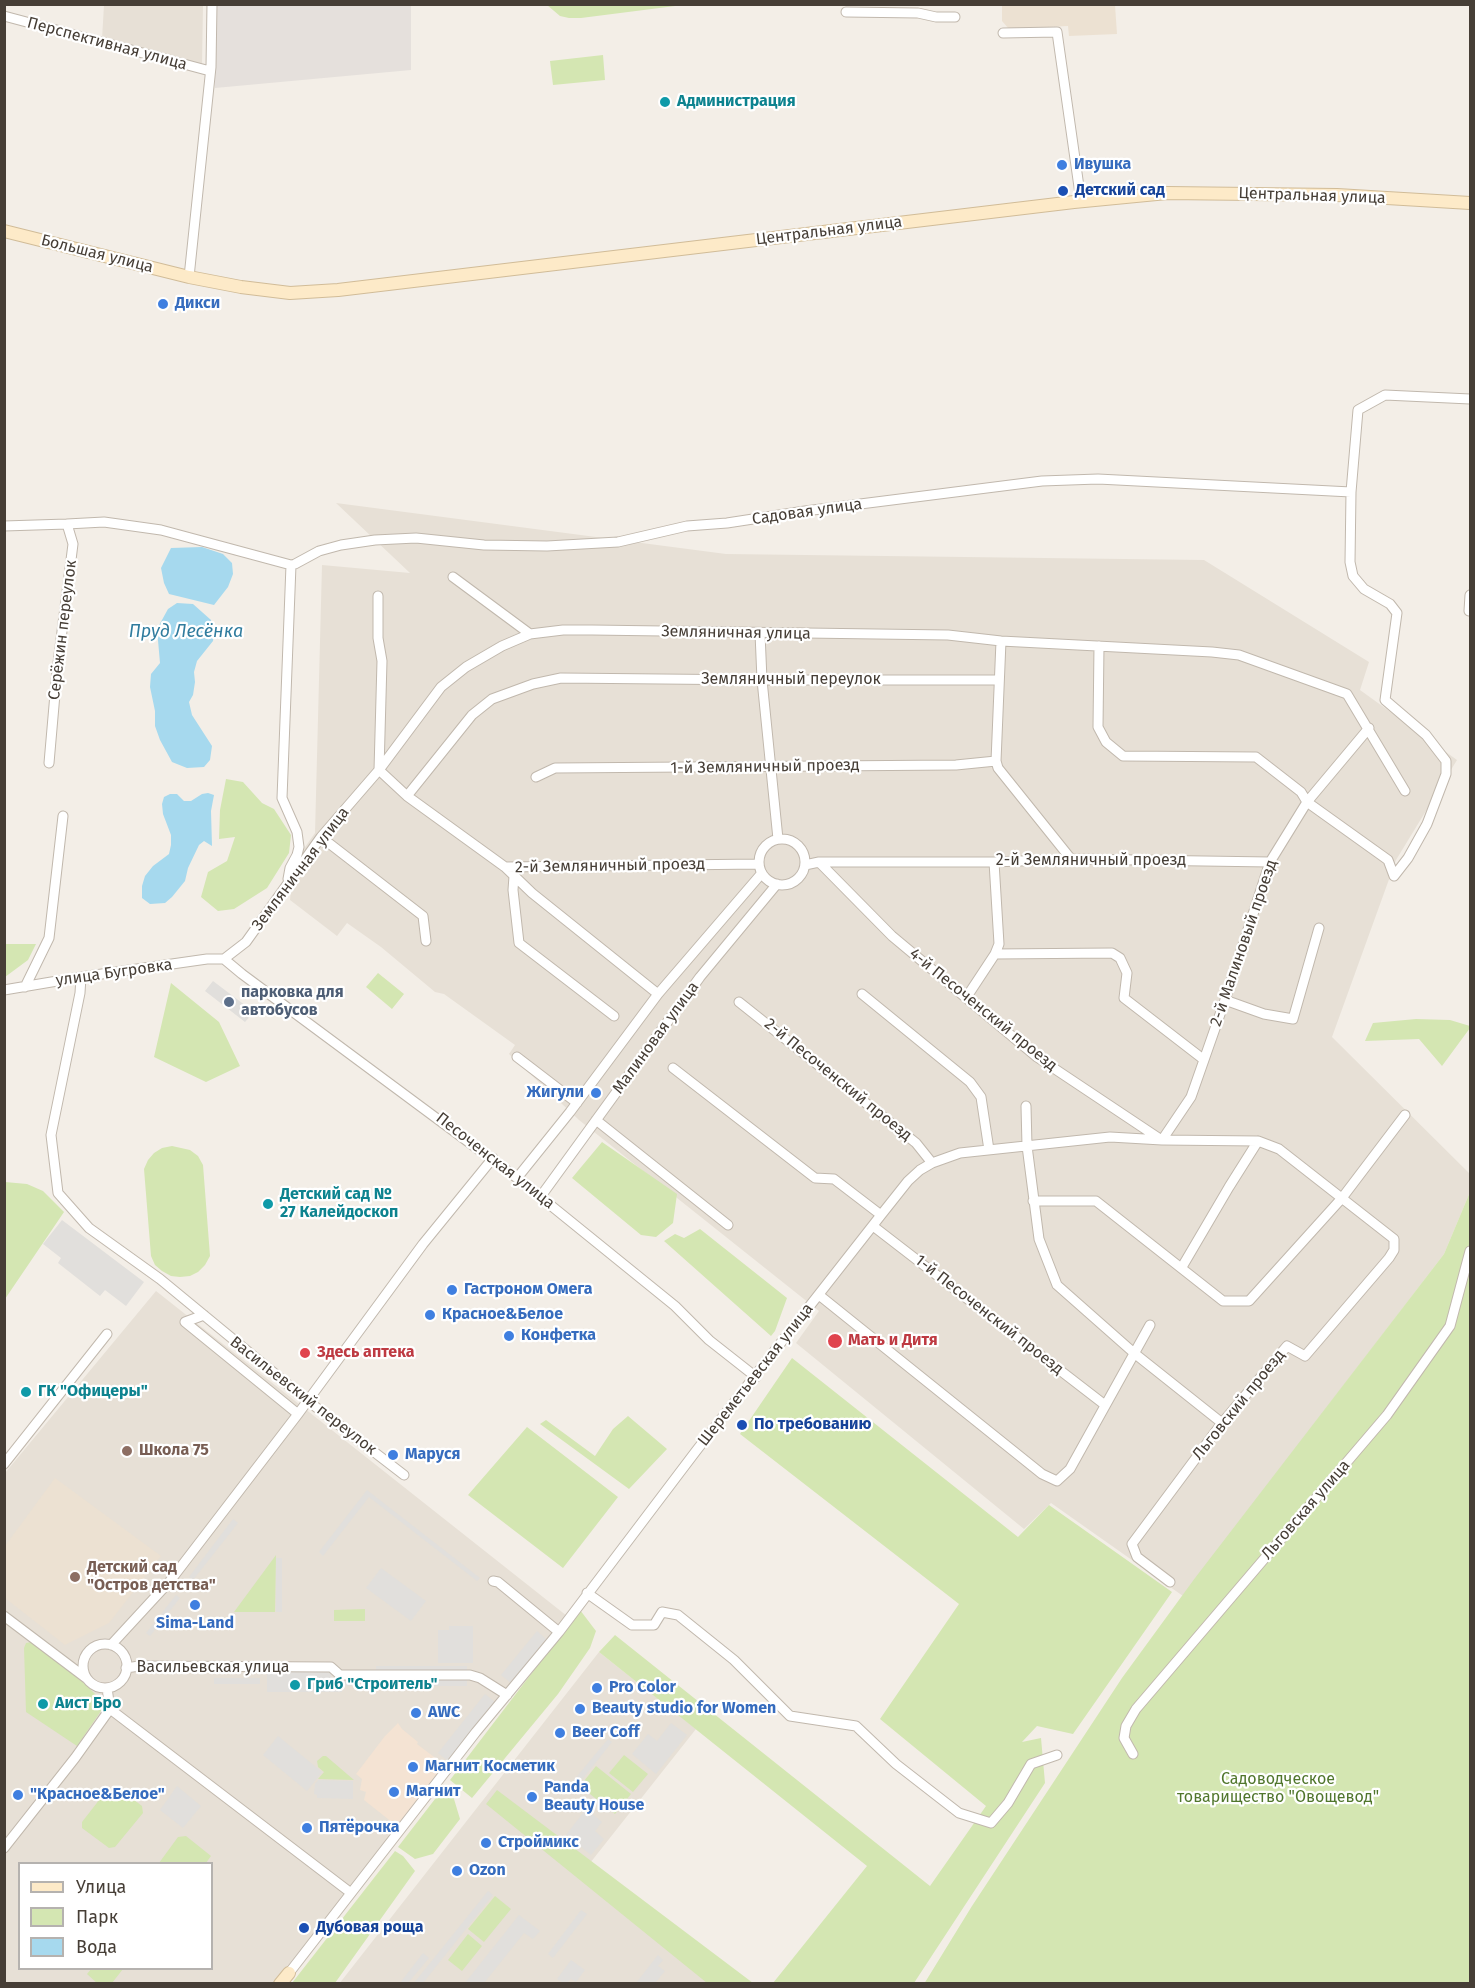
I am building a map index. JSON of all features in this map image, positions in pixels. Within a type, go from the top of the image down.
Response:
[{"type":"street","points":[[189,276],[210,71],[212,4]]},
{"type":"street","points":[[846,12],[916,9],[936,17],[955,17]]},
{"type":"street","name":"Перспективная улица","points":[[4,16],[210,71]]},
{"type":"street","points":[[1003,33],[1057,32],[1081,201]]},
{"type":"street","name":"Центральная улица","points":[[189,276],[241,287],[290,293],[338,290],[1081,201],[1167,193],[1337,195],[1470,203]]},
{"type":"street","name":"Большая улица","points":[[4,231],[189,276]]},
{"type":"street","points":[[1099,646],[1098,727],[1106,742],[1123,756],[1256,757],[1301,792],[1307,802],[1388,860],[1394,876],[1408,858],[1426,824],[1446,774],[1446,761],[1426,735],[1384,700],[1397,613],[1390,604],[1364,589],[1353,576],[1350,562],[1351,492],[1358,410],[1384,395],[1470,399]]},
{"type":"street","name":"Садовая улица","points":[[291,565],[319,551],[341,544],[375,540],[416,538],[484,546],[547,546],[618,542],[687,526],[727,523],[1042,481],[1098,479],[1351,492]]},
{"type":"street","points":[[4,526],[104,522],[161,530],[291,565],[282,798],[297,832],[298,847],[288,881]]},
{"type":"street","name":"Серёжин переулок","points":[[49,763],[57,671],[73,544],[67,524]]},
{"type":"street","points":[[453,578],[530,634]]},
{"type":"street","points":[[1470,595],[1470,611]]},
{"type":"street","points":[[378,596],[378,638],[382,661],[380,770]]},
{"type":"street","name":"Земляничная улица","points":[[224,959],[246,942],[321,837],[380,770],[441,687],[466,667],[502,646],[530,634],[563,630],[948,635],[1001,641],[1239,655],[1347,694],[1406,791]]},
{"type":"street","points":[[760,633],[762,681],[778,839],[786,839],[799,845],[805,857],[805,865]]},
{"type":"street","points":[[1001,641],[996,761],[998,768],[1071,859]]},
{"type":"street","name":"Земляничный переулок","points":[[407,796],[472,714],[492,699],[533,684],[561,678],[762,681],[998,680]]},
{"type":"street","name":"2-й Малиновый проезд","points":[[1162,1140],[1191,1097],[1270,862],[1307,802],[1369,728]]},
{"type":"street","name":"1-й Земляничный проезд","points":[[536,777],[555,768],[956,765],[996,761]]},
{"type":"street","name":"2-й Земляничный проезд","points":[[380,770],[407,796],[505,867],[761,868]]},
{"type":"street","points":[[25,987],[50,938],[63,816]]},
{"type":"street","points":[[321,837],[423,916],[426,941]]},
{"type":"street","name":"Малиновая улица","points":[[518,1178],[658,994],[761,868],[762,850],[778,839]]},
{"type":"street","name":"2-й Земляничный проезд","points":[[805,865],[819,862],[994,862],[1071,859],[1270,862]]},
{"type":"street","name":"4-й Песоченский проезд","points":[[819,862],[892,936],[1037,1057],[1162,1140]]},
{"type":"street","points":[[966,998],[995,954],[999,937],[994,862]]},
{"type":"street","name":"Малиновая улица","points":[[541,1196],[700,977],[777,884],[785,885],[799,878],[805,865]]},
{"type":"street","points":[[505,867],[532,893],[658,994]]},
{"type":"street","points":[[761,868],[771,882],[777,884]]},
{"type":"street","points":[[514,876],[513,890],[519,943],[614,1016]]},
{"type":"street","points":[[1225,1000],[1264,1014],[1293,1018],[1319,928]]},
{"type":"street","points":[[995,954],[1112,953],[1120,958],[1127,973],[1124,998],[1203,1059]]},
{"type":"street","name":"улица Бугровка","points":[[4,990],[207,959],[224,959]]},
{"type":"street","name":"Песоченская улица","points":[[224,959],[493,1158],[675,1306],[709,1340],[756,1377]]},
{"type":"street","name":"Васильевский переулок","points":[[81,977],[80,993],[51,1135],[58,1193],[89,1228],[160,1279],[308,1401],[404,1475]]},
{"type":"street","points":[[862,994],[970,1082],[981,1096],[989,1150]]},
{"type":"street","name":"2-й Песоченский проезд","points":[[740,1002],[916,1143],[932,1163]]},
{"type":"street","points":[[517,1058],[577,1103]]},
{"type":"street","points":[[673,1068],[815,1178],[834,1179],[881,1215]]},
{"type":"street","points":[[1026,1106],[1027,1146],[1039,1239],[1058,1285],[1134,1353],[1222,1423]]},
{"type":"street","points":[[1033,1201],[1096,1200],[1223,1300],[1249,1300],[1342,1198],[1405,1115]]},
{"type":"street","points":[[596,1120],[728,1225]]},
{"type":"street","name":"Шереметьевская улица","points":[[280,1983],[559,1632],[881,1215],[908,1181],[920,1170],[960,1153],[1110,1137],[1258,1141],[1279,1149],[1394,1239]]},
{"type":"street","points":[[1182,1267],[1258,1141]]},
{"type":"street","points":[[111,1645],[170,1581],[308,1401],[423,1244],[493,1158]]},
{"type":"street","name":"1-й Песоченский проезд","points":[[873,1226],[1105,1405]]},
{"type":"street","name":"Льговский проезд","points":[[1170,1582],[1137,1557],[1132,1544],[1222,1423],[1287,1346],[1305,1356],[1389,1258],[1394,1250],[1394,1239]]},
{"type":"street","name":"Льговская улица","points":[[1133,1754],[1124,1738],[1126,1726],[1136,1709],[1387,1415],[1450,1326],[1470,1251]]},
{"type":"street","points":[[819,1295],[1042,1474],[1057,1481],[1070,1469],[1150,1324]]},
{"type":"street","points":[[204,1315],[185,1322],[298,1414]]},
{"type":"street","points":[[4,1464],[106,1334]]},
{"type":"street","points":[[493,1581],[498,1582],[559,1632]]},
{"type":"street","points":[[587,1593],[632,1625],[654,1625],[662,1612],[678,1615],[734,1660],[790,1716],[856,1726],[896,1764],[959,1813],[991,1823],[1008,1803],[1031,1764],[1057,1755]]},
{"type":"street","points":[[4,1616],[92,1684],[106,1688],[120,1682],[126,1668],[123,1654],[111,1645],[97,1645],[87,1653],[83,1666],[87,1679]]},
{"type":"street","name":"Васильевская улица","points":[[126,1668],[139,1666],[331,1667],[340,1675],[470,1675],[480,1678],[507,1695]]},
{"type":"street","points":[[106,1688],[110,1709],[351,1893]]},
{"type":"street","points":[[4,1848],[75,1758],[110,1709]]},
{"type":"shaded area","points":[[104,5],[203,5],[202,65],[102,39]]},
{"type":"shaded area","points":[[216,5],[411,5],[411,70],[215,88]]},
{"type":"shaded area","points":[[1002,5],[1115,5],[1117,34],[1069,36],[1068,26],[1009,29],[1002,21]]},
{"type":"shaded area","points":[[336,503],[726,554],[1204,560],[1369,662],[1360,690],[1457,760],[1396,860],[1332,1037],[1470,1174],[1470,1192],[1444,1254],[1183,1596],[1051,1503],[1024,1529],[796,1343],[819,1311],[579,1120],[509,1054],[515,1045],[444,994],[435,992],[381,947],[347,923],[337,936],[290,900],[293,864],[315,833],[322,565],[410,573]]},
{"type":"shaded area","name":"парковка для автобусов","points":[[213,981],[254,1012],[245,1022],[205,991]]},
{"type":"shaded area","points":[[62,1220],[144,1282],[126,1306],[105,1290],[100,1296],[58,1263],[61,1258],[43,1244]]},
{"type":"shaded area","points":[[156,1291],[567,1616],[274,1983],[5,1984],[5,1473]]},
{"type":"shaded area","name":"Детский сад \"Остров детства\"","points":[[55,1478],[161,1556],[109,1623],[65,1645],[5,1598],[5,1546]]},
{"type":"shaded area","points":[[367,1490],[480,1578],[477,1581],[369,1497],[323,1556],[319,1552]]},
{"type":"shaded area","points":[[233,1519],[238,1523],[193,1580],[189,1577]]},
{"type":"shaded area","points":[[276,1558],[282,1558],[282,1612],[276,1612]]},
{"type":"shaded area","points":[[381,1568],[426,1601],[411,1621],[366,1588]]},
{"type":"shaded area","points":[[176,1595],[180,1598],[150,1636],[146,1633]]},
{"type":"shaded area","points":[[449,1626],[473,1626],[473,1663],[438,1663],[438,1630],[449,1630]]},
{"type":"shaded area","points":[[537,1631],[546,1639],[511,1683],[501,1675]]},
{"type":"shaded area","points":[[599,1652],[696,1729],[579,1877],[715,1983],[339,1984]]},
{"type":"shaded area","points":[[376,1666],[467,1666],[467,1672],[376,1672]]},
{"type":"shaded area","points":[[267,1670],[331,1670],[331,1679],[342,1679],[342,1692],[267,1692]]},
{"type":"shaded area","points":[[214,1678],[260,1678],[260,1684],[214,1684]]},
{"type":"shaded area","points":[[343,1680],[392,1680],[392,1686],[343,1686]]},
{"type":"shaded area","points":[[404,1680],[467,1680],[467,1686],[404,1686]]},
{"type":"shaded area","points":[[485,1694],[495,1702],[448,1761],[438,1753]]},
{"type":"shaded area","points":[[398,1723],[418,1742],[417,1744],[446,1766],[398,1827],[364,1800],[366,1792],[360,1790],[362,1779],[356,1774]]},
{"type":"shaded area","points":[[671,1723],[687,1735],[656,1774],[632,1754],[648,1734],[657,1741]]},
{"type":"shaded area","points":[[278,1736],[322,1772],[307,1791],[263,1755]]},
{"type":"shaded area","points":[[608,1739],[612,1742],[574,1790],[569,1786]]},
{"type":"shaded area","points":[[318,1780],[353,1781],[353,1799],[317,1798],[314,1794]]},
{"type":"shaded area","points":[[177,1786],[201,1806],[183,1828],[160,1810]]},
{"type":"shaded area","points":[[586,1809],[602,1822],[595,1831],[604,1839],[591,1855],[566,1835]]},
{"type":"shaded area","points":[[488,1891],[493,1895],[423,1983],[414,1983]]},
{"type":"shaded area","points":[[581,1910],[587,1914],[553,1958],[548,1954]]},
{"type":"shaded area","points":[[519,1915],[540,1931],[533,1939],[524,1933],[484,1983],[465,1983]]},
{"type":"shaded area","points":[[423,1953],[429,1958],[408,1983],[400,1983]]},
{"type":"shaded area","points":[[658,1955],[663,1960],[658,1966],[665,1971],[655,1983],[636,1983]]},
{"type":"shaded area","points":[[571,1960],[585,1970],[576,1982],[571,1979],[563,1983],[557,1979]]},
{"type":"green space","points":[[547,5],[683,5],[569,18],[560,16]]},
{"type":"green space","points":[[603,55],[605,80],[553,85],[550,61]]},
{"type":"green space","points":[[226,779],[243,782],[262,803],[274,809],[291,835],[289,853],[267,888],[234,909],[218,911],[201,897],[208,872],[227,861],[235,837],[219,839],[220,810]]},
{"type":"green space","points":[[5,944],[36,944],[28,960],[5,977]]},
{"type":"green space","points":[[378,973],[404,994],[392,1009],[366,987]]},
{"type":"green space","points":[[171,983],[219,1022],[240,1066],[206,1082],[154,1057]]},
{"type":"green space","points":[[1416,1019],[1450,1020],[1470,1026],[1470,1028],[1442,1066],[1419,1039],[1365,1041],[1373,1023]]},
{"type":"green space","points":[[602,1142],[677,1194],[673,1223],[656,1237],[641,1235],[572,1178]]},
{"type":"green space","points":[[172,1146],[190,1150],[198,1156],[203,1165],[210,1256],[198,1272],[180,1277],[171,1276],[162,1271],[155,1265],[151,1256],[144,1169],[154,1153]]},
{"type":"green space","points":[[5,1182],[27,1184],[43,1191],[64,1212],[5,1299]]},
{"type":"green space","name":"Садоводческое товарищество \"Овощевод\"","points":[[1470,1192],[1470,1983],[924,1984],[972,1906],[1122,1678],[1195,1578],[1444,1254]]},
{"type":"green space","points":[[700,1229],[787,1298],[771,1336],[664,1241],[675,1234],[684,1238]]},
{"type":"green space","points":[[792,1358],[1018,1537],[1049,1505],[1172,1592],[1073,1734],[1037,1726],[1022,1742],[1041,1738],[1045,1783],[914,1983],[773,1983],[867,1866],[599,1652],[615,1635],[930,1886],[986,1806],[880,1719],[959,1604],[740,1434]]},
{"type":"green space","points":[[628,1416],[667,1449],[629,1489],[540,1424],[546,1420],[595,1456],[613,1429]]},
{"type":"green space","points":[[527,1427],[618,1497],[563,1568],[468,1495]]},
{"type":"green space","points":[[276,1555],[275,1612],[234,1612]]},
{"type":"green space","points":[[365,1609],[365,1621],[334,1621],[334,1610]]},
{"type":"green space","points":[[580,1610],[596,1631],[590,1648],[558,1694],[472,1798],[450,1780]]},
{"type":"green space","points":[[31,1642],[84,1683],[103,1702],[103,1708],[77,1746],[26,1712],[24,1648],[26,1643]]},
{"type":"green space","points":[[624,1755],[648,1774],[633,1792],[609,1773]]},
{"type":"green space","points":[[326,1756],[354,1780],[318,1779],[324,1772],[318,1767],[317,1761]]},
{"type":"green space","points":[[596,1766],[631,1794],[615,1814],[580,1786]]},
{"type":"green space","points":[[445,1786],[454,1799],[460,1819],[433,1854],[415,1859],[398,1847]]},
{"type":"green space","points":[[121,1790],[142,1806],[143,1813],[115,1847],[109,1848],[82,1828],[82,1822],[103,1795]]},
{"type":"green space","points":[[497,1790],[753,1983],[707,1983],[486,1804]]},
{"type":"green space","points":[[186,1836],[211,1856],[207,1862],[160,1862],[178,1837]]},
{"type":"green space","points":[[395,1851],[403,1856],[415,1871],[335,1983],[292,1983]]},
{"type":"green space","points":[[495,1896],[511,1909],[484,1942],[468,1929]]},
{"type":"green space","points":[[468,1934],[482,1946],[462,1971],[448,1960]]},
{"type":"green space","points":[[90,1970],[122,1970],[112,1983],[98,1984],[87,1974]]},
{"type":"water","name":"Пруд Лесёнка","points":[[202,547],[223,554],[232,563],[233,574],[228,587],[214,605],[169,594],[164,583],[161,568],[171,548]]},
{"type":"water","name":"Пруд Лесёнка","points":[[177,603],[193,604],[211,620],[214,633],[213,641],[197,661],[193,695],[189,702],[192,715],[212,746],[210,760],[204,767],[187,768],[172,762],[155,726],[155,711],[150,687],[151,674],[160,663],[157,629],[168,609]]},
{"type":"water","points":[[208,793],[214,795],[211,811],[212,846],[204,841],[199,845],[188,868],[185,881],[172,897],[165,903],[150,904],[142,898],[145,876],[153,866],[169,854],[171,845],[171,835],[163,814],[164,797],[177,794],[184,801],[191,801]]},
{"type":"place","name":"Администрация","points":[[665,102]]},
{"type":"place","name":"Ивушка","points":[[1062,165]]},
{"type":"place","name":"Детский сад","points":[[1063,191]]},
{"type":"place","name":"Дикси","points":[[163,304]]},
{"type":"place","name":"парковка для автобусов","points":[[229,1002]]},
{"type":"place","name":"Жигули","points":[[596,1093]]},
{"type":"place","name":"Детский сад № 27 Калейдоскоп","points":[[268,1204]]},
{"type":"place","name":"Гастроном Омега","points":[[452,1290]]},
{"type":"place","name":"Красное&Белое","points":[[430,1315]]},
{"type":"place","name":"Конфетка","points":[[509,1336]]},
{"type":"place","name":"Мать и Дитя","points":[[835,1341]]},
{"type":"place","name":"Здесь аптека","points":[[305,1353]]},
{"type":"place","name":"ГК \"Офицеры\"","points":[[26,1392]]},
{"type":"place","name":"По требованию","points":[[742,1425]]},
{"type":"place","name":"Школа 75","points":[[127,1451]]},
{"type":"place","name":"Маруся","points":[[393,1455]]},
{"type":"place","name":"Детский сад \"Остров детства\"","points":[[75,1577]]},
{"type":"place","name":"Sima-Land","points":[[195,1605]]},
{"type":"place","name":"Гриб \"Строитель\"","points":[[295,1685]]},
{"type":"place","name":"Pro Color","points":[[597,1688]]},
{"type":"place","name":"Аист Бро","points":[[43,1704]]},
{"type":"place","name":"Beauty studio for Women","points":[[580,1709]]},
{"type":"place","name":"AWC","points":[[416,1713]]},
{"type":"place","name":"Beer Coff","points":[[560,1733]]},
{"type":"place","name":"Магнит Косметик","points":[[413,1767]]},
{"type":"place","name":"Магнит","points":[[394,1792]]},
{"type":"place","name":"\"Красное&Белое\"","points":[[18,1795]]},
{"type":"place","name":"Panda Beauty House","points":[[532,1797]]},
{"type":"place","name":"Пятёрочка","points":[[307,1828]]},
{"type":"place","name":"Строймикс","points":[[486,1843]]},
{"type":"place","name":"Ozon","points":[[457,1871]]},
{"type":"place","name":"Дубовая роща","points":[[304,1928]]}]
